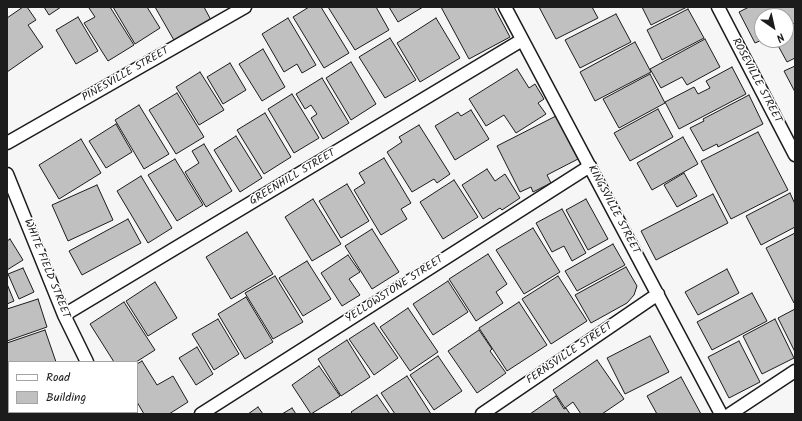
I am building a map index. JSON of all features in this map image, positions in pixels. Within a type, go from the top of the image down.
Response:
[{"type":"street","name":"PINESVILLE STREET","points":[[7,143],[245,7]]},
{"type":"street","name":"KINGSVILLE STREET","points":[[505,7],[721,414]]},
{"type":"street","name":"ROSEVILLE STREET","points":[[718,7],[795,155]]},
{"type":"street","name":"GREENHILL STREET","points":[[64,315],[522,40]]},
{"type":"street","name":"YELLOWSTONE STREET","points":[[201,414],[590,166]]},
{"type":"street","name":"WHITE FIELD STREET","points":[[7,174],[64,315],[87,361]]},
{"type":"street","name":"FERNSVILLE STREET","points":[[482,414],[658,294]]},
{"type":"street","points":[[730,414],[795,371]]},
{"type":"building","points":[[23,7],[27,7],[36,20],[28,25],[43,47],[7,72],[7,18]]},
{"type":"building","points":[[44,7],[61,7],[49,15]]},
{"type":"building","points":[[110,7],[134,45],[108,61],[84,23],[95,17],[89,8]]},
{"type":"building","points":[[113,7],[147,7],[160,28],[135,44]]},
{"type":"building","points":[[155,7],[204,7],[212,22],[175,42]]},
{"type":"building","points":[[309,7],[321,7],[349,53],[324,68],[293,17]]},
{"type":"building","points":[[328,7],[376,7],[389,30],[355,50]]},
{"type":"building","points":[[389,7],[423,7],[398,22]]},
{"type":"building","points":[[441,7],[494,7],[510,37],[469,59]]},
{"type":"building","points":[[539,7],[592,7],[598,18],[556,39]]},
{"type":"building","points":[[642,7],[687,7],[651,25]]},
{"type":"building","points":[[749,7],[795,7],[795,23],[794,8],[754,8],[754,41],[739,12]]},
{"type":"building","points":[[688,9],[704,38],[662,60],[647,30]]},
{"type":"building","points":[[616,14],[631,42],[580,68],[565,40]]},
{"type":"building","points":[[78,17],[98,51],[76,64],[56,30]]},
{"type":"building","points":[[288,18],[316,65],[302,73],[297,64],[284,72],[262,34]]},
{"type":"building","points":[[436,18],[460,58],[420,82],[397,43]]},
{"type":"building","points":[[794,28],[795,58],[787,62],[779,48],[794,48]]},
{"type":"building","points":[[390,38],[416,80],[385,98],[359,57]]},
{"type":"building","points":[[705,39],[720,67],[687,85],[682,77],[661,88],[650,69]]},
{"type":"building","points":[[635,42],[651,72],[595,101],[580,72]]},
{"type":"building","points":[[263,49],[285,87],[262,101],[239,64]]},
{"type":"building","points":[[351,62],[376,104],[351,120],[326,78]]},
{"type":"building","points":[[230,63],[246,90],[223,104],[207,77]]},
{"type":"building","points":[[795,66],[795,92],[784,71]]},
{"type":"building","points":[[732,67],[746,94],[679,129],[665,102],[694,87],[698,94],[710,88],[706,81]]},
{"type":"building","points":[[517,69],[529,88],[535,84],[544,99],[538,103],[546,114],[516,133],[504,115],[486,126],[469,99]]},
{"type":"building","points":[[200,72],[224,110],[199,125],[176,87]]},
{"type":"building","points":[[650,74],[665,103],[619,128],[603,99]]},
{"type":"building","points":[[322,78],[349,123],[323,139],[311,118],[317,114],[311,105],[305,109],[296,94]]},
{"type":"building","points":[[177,93],[204,137],[176,154],[149,110]]},
{"type":"building","points":[[292,94],[319,138],[294,153],[268,109]]},
{"type":"building","points":[[749,95],[763,124],[718,147],[717,144],[703,151],[690,128],[704,121],[703,119]]},
{"type":"building","points":[[139,105],[169,154],[144,169],[115,120]]},
{"type":"building","points":[[658,109],[673,137],[630,161],[614,133]]},
{"type":"building","points":[[471,110],[489,139],[455,160],[435,126],[458,112],[461,116]]},
{"type":"building","points":[[265,113],[291,157],[264,174],[237,130]]},
{"type":"building","points":[[556,116],[578,159],[547,175],[551,183],[533,192],[531,187],[520,192],[497,146]]},
{"type":"building","points":[[116,124],[132,152],[106,168],[89,141]]},
{"type":"building","points":[[419,125],[450,174],[437,183],[434,179],[412,192],[387,152],[402,142],[399,137]]},
{"type":"building","points":[[758,132],[788,190],[731,219],[701,161]]},
{"type":"building","points":[[236,136],[262,178],[240,192],[214,150]]},
{"type":"building","points":[[683,137],[698,164],[652,190],[637,163]]},
{"type":"building","points":[[81,139],[101,173],[59,199],[39,165]]},
{"type":"building","points":[[204,144],[232,191],[206,207],[185,172],[199,163],[192,151]]},
{"type":"building","points":[[384,158],[411,203],[401,209],[407,219],[381,235],[354,190],[365,183],[359,173]]},
{"type":"building","points":[[175,159],[203,205],[177,221],[148,175]]},
{"type":"building","points":[[487,169],[495,181],[505,174],[520,198],[502,210],[500,208],[483,219],[462,185]]},
{"type":"building","points":[[684,173],[697,196],[677,207],[664,185]]},
{"type":"building","points":[[141,176],[172,228],[148,243],[117,191]]},
{"type":"building","points":[[454,180],[478,217],[443,239],[420,202]]},
{"type":"building","points":[[347,184],[369,221],[341,238],[319,201]]},
{"type":"building","points":[[97,185],[113,220],[68,241],[52,205]]},
{"type":"building","points":[[790,193],[795,204],[795,227],[761,245],[746,216]]},
{"type":"building","points":[[713,194],[728,223],[656,260],[641,231]]},
{"type":"building","points":[[313,199],[341,244],[312,261],[285,217]]},
{"type":"building","points":[[586,199],[608,239],[588,250],[566,210]]},
{"type":"building","points":[[562,209],[586,253],[572,261],[564,246],[552,252],[536,223]]},
{"type":"building","points":[[128,219],[141,243],[82,275],[69,251]]},
{"type":"building","points":[[533,228],[560,272],[524,294],[496,250]]},
{"type":"building","points":[[372,229],[399,272],[372,289],[345,246]]},
{"type":"building","points":[[247,232],[273,274],[231,299],[206,257]]},
{"type":"building","points":[[795,233],[795,303],[794,303],[766,248]]},
{"type":"building","points":[[10,239],[23,260],[7,270],[7,241]]},
{"type":"building","points":[[613,244],[625,265],[577,291],[565,271]]},
{"type":"building","points":[[488,254],[507,284],[496,292],[503,303],[476,321],[449,279]]},
{"type":"building","points":[[348,255],[360,272],[349,279],[360,295],[342,306],[321,273]]},
{"type":"building","points":[[307,261],[331,299],[303,316],[279,278]]},
{"type":"building","points":[[626,267],[637,286],[634,295],[627,303],[591,323],[575,295]]},
{"type":"building","points":[[23,268],[34,292],[19,299],[8,274]]},
{"type":"building","points":[[727,269],[739,293],[698,315],[685,292]]},
{"type":"building","points":[[275,276],[303,322],[273,339],[245,293]]},
{"type":"building","points":[[558,276],[587,321],[551,344],[522,299]]},
{"type":"building","points":[[448,281],[468,312],[433,335],[413,304]]},
{"type":"building","points":[[155,282],[177,318],[148,336],[126,301]]},
{"type":"building","points":[[7,284],[14,301],[7,304]]},
{"type":"building","points":[[752,293],[767,321],[712,350],[697,322]]},
{"type":"building","points":[[246,297],[273,342],[245,359],[218,314]]},
{"type":"building","points":[[38,299],[47,327],[7,341],[7,309]]},
{"type":"building","points":[[124,302],[155,350],[138,361],[113,361],[90,324]]},
{"type":"building","points":[[519,302],[547,345],[507,371],[479,328]]},
{"type":"building","points":[[408,308],[438,352],[410,371],[380,327]]},
{"type":"building","points":[[795,309],[795,352],[778,318]]},
{"type":"building","points":[[218,319],[239,354],[214,370],[192,334]]},
{"type":"building","points":[[775,319],[794,358],[762,374],[743,336]]},
{"type":"building","points":[[374,323],[398,358],[374,375],[349,339]]},
{"type":"building","points":[[45,330],[56,361],[8,361],[7,380],[7,343]]},
{"type":"building","points":[[479,330],[492,349],[490,351],[506,373],[477,393],[448,351]]},
{"type":"building","points":[[650,336],[669,372],[625,394],[607,358]]},
{"type":"building","points":[[347,340],[370,377],[341,396],[318,359]]},
{"type":"building","points":[[739,341],[760,382],[729,398],[708,357]]},
{"type":"building","points":[[197,347],[213,374],[196,385],[179,358]]},
{"type":"building","points":[[438,356],[462,391],[434,410],[410,375]]},
{"type":"building","points":[[597,360],[624,399],[602,414],[581,414],[573,402],[565,408],[553,390]]},
{"type":"building","points":[[142,361],[157,385],[173,376],[188,402],[169,414],[144,414],[138,404],[138,363]]},
{"type":"building","points":[[319,366],[340,396],[311,414],[292,385]]},
{"type":"building","points":[[407,376],[431,414],[395,414],[381,393]]},
{"type":"building","points":[[681,377],[701,414],[657,414],[647,396]]},
{"type":"building","points":[[377,395],[390,414],[353,414],[351,412]]},
{"type":"building","points":[[556,396],[564,409],[566,408],[570,414],[530,414]]},
{"type":"building","points":[[258,407],[263,414],[248,414]]},
{"type":"building","points":[[292,408],[296,414],[282,414]]},
{"type":"building","points":[[32,413],[85,413],[85,414],[30,414]]}]
